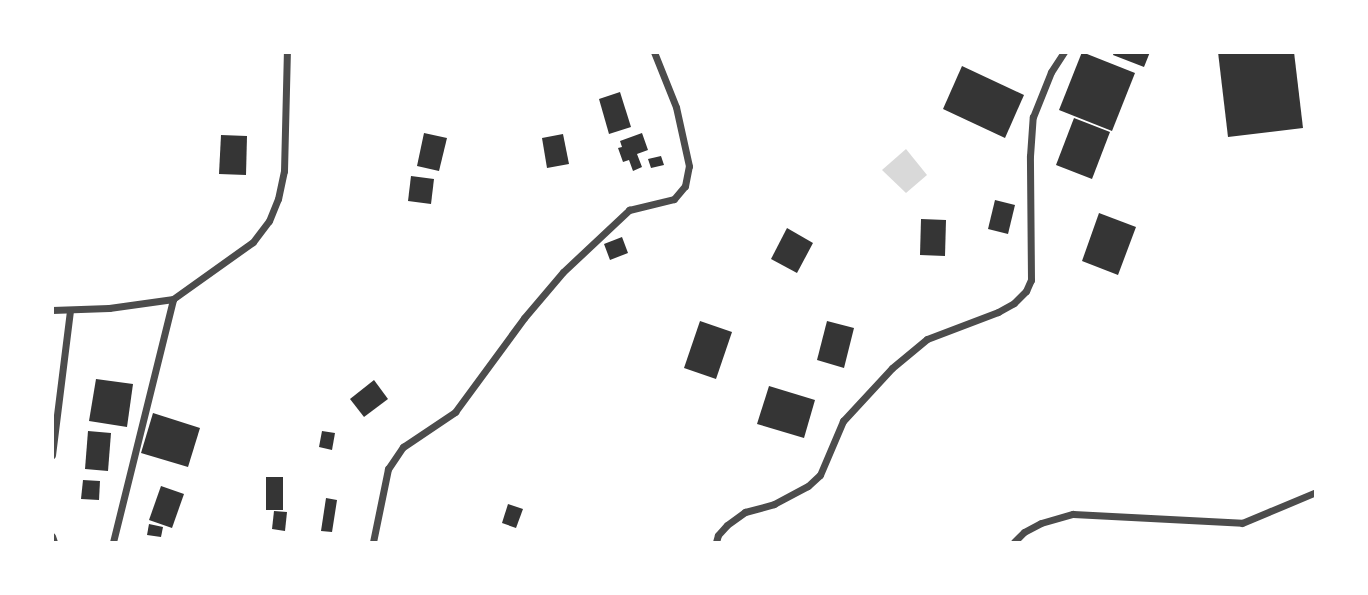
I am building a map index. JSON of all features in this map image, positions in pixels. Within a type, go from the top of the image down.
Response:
[{"type":"street","points":[[52,310],[173,299],[253,242],[269,221],[284,171],[286,52]]},
{"type":"street","points":[[373,542],[388,469],[403,447],[455,412],[469,397],[485,369],[524,318],[563,272],[629,210],[674,199],[685,186],[689,166],[676,107],[654,52]]},
{"type":"street","points":[[716,542],[722,530],[745,512],[782,499],[808,486],[820,475],[843,421],[892,368],[927,339],[998,312],[1014,303],[1026,291],[1031,280],[1030,156],[1033,117],[1047,80],[1064,52]]},
{"type":"street","points":[[113,542],[173,299]]},
{"type":"street","points":[[52,455],[70,310]]},
{"type":"street","points":[[1014,542],[1024,532],[1041,523],[1073,514],[1242,523],[1315,492]]},
{"type":"street","points":[[52,536],[54,542]]},
{"type":"shaded area","points":[[906,149],[927,175],[906,193],[882,170]]},
{"type":"building","points":[[1082,52],[1135,73],[1112,131],[1059,110]]},
{"type":"building","points":[[1114,52],[1150,52],[1144,67],[1113,55]]},
{"type":"building","points":[[1218,52],[1294,52],[1303,128],[1228,137]]},
{"type":"building","points":[[962,66],[1024,95],[1005,138],[943,109]]},
{"type":"building","points":[[620,92],[631,127],[609,134],[599,99]]},
{"type":"building","points":[[1074,118],[1110,132],[1092,179],[1056,165]]},
{"type":"building","points":[[424,133],[447,138],[439,171],[417,166]]},
{"type":"building","points":[[642,133],[648,150],[637,154],[642,167],[633,171],[629,160],[623,162],[618,148],[622,147],[620,141]]},
{"type":"building","points":[[563,134],[569,164],[547,168],[542,138]]},
{"type":"building","points":[[221,135],[247,136],[246,175],[219,174]]},
{"type":"building","points":[[661,156],[664,165],[651,168],[648,159]]},
{"type":"building","points":[[411,176],[434,179],[431,204],[408,201]]},
{"type":"building","points":[[995,200],[1015,205],[1008,234],[988,229]]},
{"type":"building","points":[[1099,213],[1136,227],[1118,275],[1082,261]]},
{"type":"building","points":[[921,219],[946,220],[945,256],[920,255]]},
{"type":"building","points":[[787,228],[813,243],[797,273],[771,259]]},
{"type":"building","points":[[622,237],[628,253],[610,260],[604,244]]},
{"type":"building","points":[[700,321],[732,332],[716,379],[684,368]]},
{"type":"building","points":[[827,321],[854,328],[844,368],[817,360]]},
{"type":"building","points":[[96,379],[133,384],[127,427],[89,421]]},
{"type":"building","points":[[374,380],[388,399],[364,417],[350,399]]},
{"type":"building","points":[[769,386],[815,400],[804,438],[757,424]]},
{"type":"building","points":[[153,413],[200,428],[188,467],[141,453]]},
{"type":"building","points":[[88,431],[111,433],[108,471],[85,469]]},
{"type":"building","points":[[322,431],[335,433],[332,450],[319,447]]},
{"type":"building","points":[[266,477],[283,477],[283,510],[266,510]]},
{"type":"building","points":[[83,480],[100,481],[99,500],[81,499]]},
{"type":"building","points":[[161,486],[184,494],[172,528],[149,520]]},
{"type":"building","points":[[326,498],[337,500],[332,532],[321,531]]},
{"type":"building","points":[[508,504],[523,509],[516,528],[502,523]]},
{"type":"building","points":[[274,511],[287,512],[285,531],[272,529]]},
{"type":"building","points":[[149,524],[163,527],[161,537],[147,535]]}]
